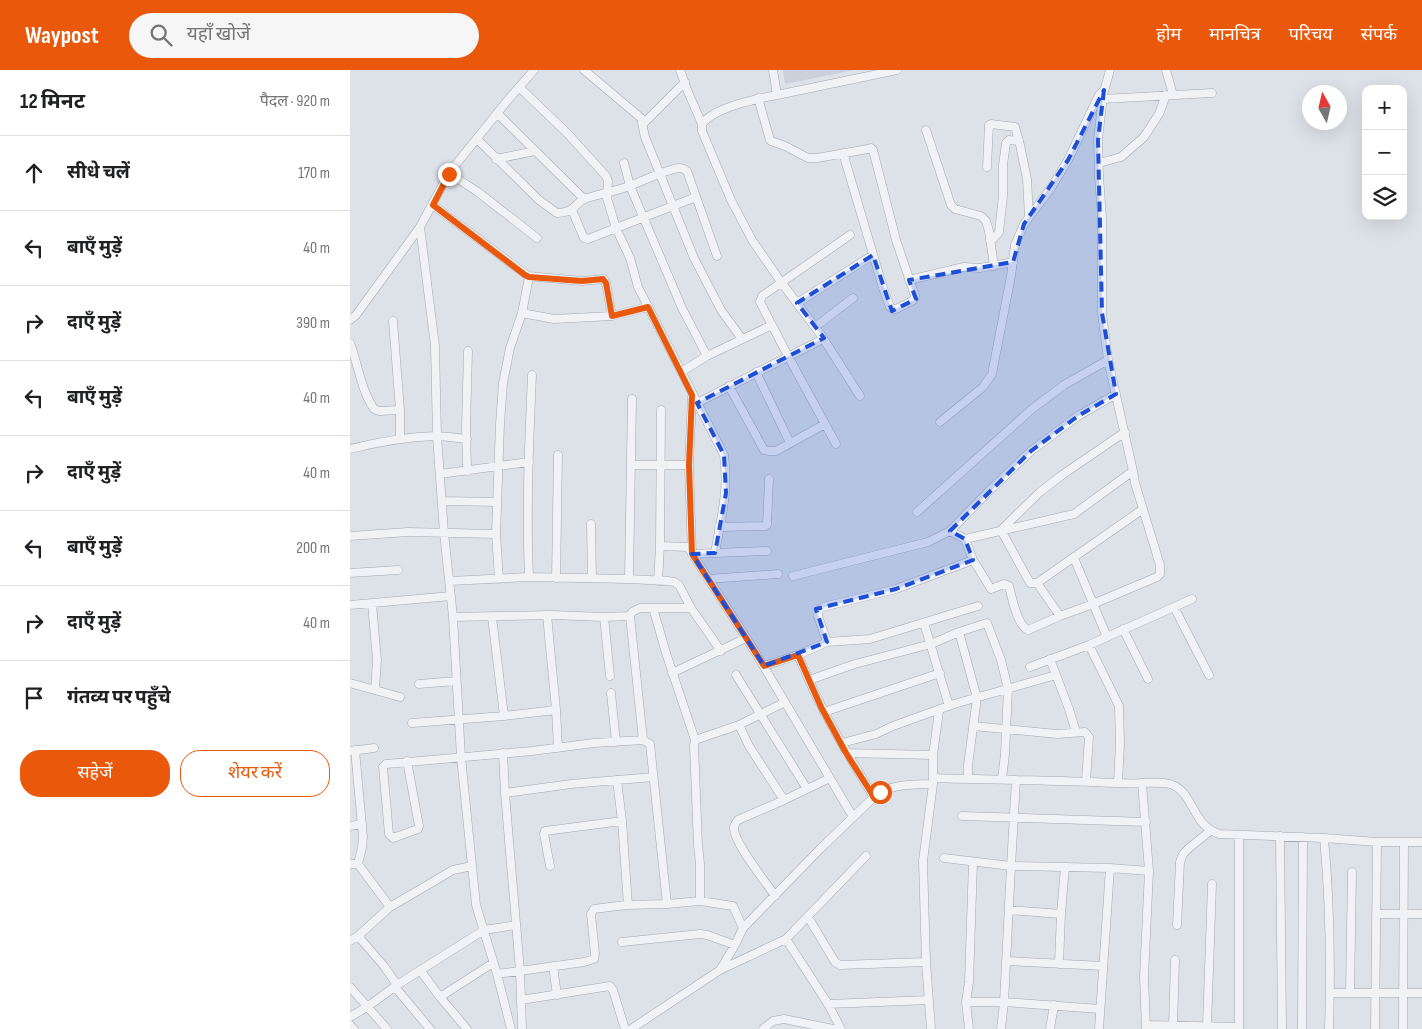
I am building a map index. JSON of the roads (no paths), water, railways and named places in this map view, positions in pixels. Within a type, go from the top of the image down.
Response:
[{"type":"street","points":[[584,70],[641,118],[645,137],[694,258],[721,310],[742,339]]},
{"type":"street","points":[[680,70],[730,200],[752,240],[824,339],[860,396]]},
{"type":"street","points":[[773,70],[777,95]]},
{"type":"street","points":[[702,124],[711,116],[726,108],[758,98],[897,70]]},
{"type":"street","points":[[950,531],[965,539],[973,560],[991,589],[1004,584],[1008,586],[1020,622],[1026,629],[1030,630],[1160,574],[1160,565],[1135,482],[1108,360],[1102,313],[1102,218],[1098,140],[1104,90],[1110,70]]},
{"type":"street","points":[[1099,163],[1121,157],[1144,137],[1169,95],[1166,70]]},
{"type":"street","points":[[350,319],[356,314],[420,227],[449,174],[533,71]]},
{"type":"street","points":[[643,124],[685,82]]},
{"type":"street","points":[[519,87],[567,133],[606,176],[608,181],[607,198],[616,228],[630,258],[638,287],[724,455],[726,493],[715,553]]},
{"type":"street","points":[[940,422],[983,387],[992,374],[1011,276],[1015,245],[1024,224],[1051,188],[1068,160],[1099,95],[1104,90]]},
{"type":"street","points":[[1103,99],[1212,93]]},
{"type":"street","points":[[758,98],[770,140],[808,158],[872,148],[896,240],[915,296],[914,299],[896,309],[890,307],[882,288],[843,153]]},
{"type":"street","points":[[497,113],[584,199]]},
{"type":"street","points":[[987,167],[988,125],[1015,127],[1027,179],[1029,216]]},
{"type":"street","points":[[926,130],[951,205],[956,209],[981,216],[986,221],[994,266]]},
{"type":"street","points":[[477,139],[496,159],[557,213],[572,210],[584,199],[684,168],[687,171],[717,256]]},
{"type":"street","points":[[990,240],[999,232],[1006,143],[1009,140],[1019,140]]},
{"type":"street","points":[[496,159],[535,151]]},
{"type":"street","points":[[624,163],[630,186],[643,218],[682,308],[707,356]]},
{"type":"street","points":[[449,174],[478,192],[537,238]]},
{"type":"street","points":[[572,210],[584,238],[588,239],[696,198]]},
{"type":"street","points":[[433,205],[529,277],[582,281],[603,279],[606,283],[612,316]]},
{"type":"street","points":[[420,227],[435,346],[437,436],[444,533],[453,617],[461,757],[476,905],[511,1029]]},
{"type":"street","points":[[836,444],[760,302],[762,296],[850,235]]},
{"type":"street","points":[[797,303],[873,255]]},
{"type":"street","points":[[909,280],[964,267],[980,268],[1013,262]]},
{"type":"street","points":[[499,579],[496,534],[503,383],[510,348],[522,313],[529,277]]},
{"type":"street","points":[[815,327],[853,298]]},
{"type":"street","points":[[522,313],[554,319],[612,316],[648,307]]},
{"type":"street","points":[[393,321],[400,410],[400,439]]},
{"type":"street","points":[[681,372],[707,356],[772,325]]},
{"type":"street","points":[[697,403],[824,339]]},
{"type":"street","points":[[350,343],[363,384],[374,409],[379,411],[400,410]]},
{"type":"street","points":[[467,471],[468,351]]},
{"type":"street","points":[[917,512],[1032,409],[1064,385],[1108,360]]},
{"type":"street","points":[[756,372],[790,443]]},
{"type":"street","points":[[529,577],[529,462],[532,376]]},
{"type":"street","points":[[729,386],[762,448],[769,451],[776,451],[825,424]]},
{"type":"street","points":[[793,576],[928,542],[950,531],[1031,451],[1078,416],[1116,394]]},
{"type":"street","points":[[692,395],[689,465],[692,554]]},
{"type":"street","points":[[630,579],[632,399]]},
{"type":"street","points":[[658,581],[661,410]]},
{"type":"street","points":[[1001,530],[1040,492],[1125,432]]},
{"type":"street","points":[[350,449],[400,439],[437,436],[466,439]]},
{"type":"street","points":[[556,578],[558,455]]},
{"type":"street","points":[[440,474],[529,462]]},
{"type":"street","points":[[631,465],[689,465]]},
{"type":"street","points":[[965,539],[1074,514],[1133,471]]},
{"type":"street","points":[[719,527],[766,526],[769,479]]},
{"type":"street","points":[[443,501],[497,502]]},
{"type":"street","points":[[1001,530],[1030,583],[1037,583],[1143,509]]},
{"type":"street","points":[[591,524],[592,578]]},
{"type":"street","points":[[350,536],[408,532],[496,534]]},
{"type":"street","points":[[660,546],[688,547],[764,666],[853,817]]},
{"type":"street","points":[[692,554],[767,552]]},
{"type":"street","points":[[1074,558],[1106,637]]},
{"type":"street","points":[[827,642],[818,616],[819,610],[823,607],[896,589],[973,560]]},
{"type":"street","points":[[350,573],[398,570]]},
{"type":"street","points":[[708,579],[778,574]]},
{"type":"street","points":[[450,581],[529,577],[668,581],[679,585],[691,608],[721,651]]},
{"type":"street","points":[[1037,583],[1060,616]]},
{"type":"street","points":[[350,605],[451,596]]},
{"type":"street","points":[[1030,667],[1089,645],[1192,599]]},
{"type":"street","points":[[372,604],[376,660],[375,690]]},
{"type":"street","points":[[764,666],[798,655],[827,642],[870,640],[978,606]]},
{"type":"street","points":[[1174,606],[1209,675]]},
{"type":"street","points":[[653,608],[672,673],[695,740],[700,901]]},
{"type":"street","points":[[643,740],[630,616],[636,610],[691,608]]},
{"type":"street","points":[[548,615],[558,748]]},
{"type":"street","points":[[492,616],[504,716]]},
{"type":"street","points":[[453,617],[630,616]]},
{"type":"street","points":[[604,617],[610,676]]},
{"type":"street","points":[[924,623],[950,706]]},
{"type":"street","points":[[809,680],[855,664],[931,644],[984,623],[987,624],[1001,660],[1008,689],[1002,779]]},
{"type":"street","points":[[1123,629],[1148,679]]},
{"type":"street","points":[[959,632],[977,698],[972,726],[968,779]]},
{"type":"street","points":[[672,673],[746,638]]},
{"type":"street","points":[[1089,645],[1119,706],[1118,783]]},
{"type":"street","points":[[798,655],[824,712],[846,753],[874,797]]},
{"type":"street","points":[[1050,659],[1076,732]]},
{"type":"street","points":[[824,712],[940,673]]},
{"type":"street","points":[[736,675],[807,789]]},
{"type":"street","points":[[842,743],[876,734],[950,706],[1056,675]]},
{"type":"street","points":[[419,684],[456,681]]},
{"type":"street","points":[[350,684],[400,697]]},
{"type":"street","points":[[611,693],[616,742]]},
{"type":"street","points":[[695,740],[739,725],[785,702]]},
{"type":"street","points":[[412,723],[556,710]]},
{"type":"street","points":[[931,1029],[926,962],[923,861],[933,781],[936,722],[939,711]]},
{"type":"street","points":[[739,725],[749,746],[784,800]]},
{"type":"street","points":[[972,726],[1057,734],[1085,732],[1089,737],[1086,782]]},
{"type":"street","points":[[407,762],[419,826],[414,832],[392,838],[389,834],[383,767],[386,764],[616,742],[643,740],[650,744],[666,904]]},
{"type":"street","points":[[374,748],[353,751],[362,824],[362,847],[354,864],[390,908]]},
{"type":"street","points":[[503,753],[520,971],[522,1029]]},
{"type":"street","points":[[846,753],[933,755]]},
{"type":"street","points":[[505,793],[570,784],[653,777]]},
{"type":"street","points":[[775,896],[737,840],[734,826],[738,820],[830,778]]},
{"type":"street","points":[[720,970],[743,928],[874,797],[880,792],[896,786],[968,779],[1162,783],[1171,784],[1180,789],[1186,795],[1201,822],[1210,830],[1219,834],[1377,842],[1422,842]]},
{"type":"street","points":[[617,780],[628,905]]},
{"type":"street","points":[[1001,1029],[1016,780]]},
{"type":"street","points":[[1142,783],[1149,871],[1144,977],[1147,1027],[1173,1025],[1239,1028],[1240,835]]},
{"type":"street","points":[[962,816],[1146,822]]},
{"type":"street","points":[[550,866],[545,831],[622,821]]},
{"type":"street","points":[[350,826],[362,824]]},
{"type":"street","points":[[1177,925],[1180,862],[1183,854],[1210,830]]},
{"type":"street","points":[[1280,836],[1282,1029]]},
{"type":"street","points":[[1302,1029],[1303,837]]},
{"type":"street","points":[[1324,838],[1329,888],[1329,1029]]},
{"type":"street","points":[[1375,1029],[1377,842]]},
{"type":"street","points":[[1403,1029],[1404,842]]},
{"type":"street","points":[[631,1029],[720,970],[786,939],[866,856]]},
{"type":"street","points":[[944,858],[1011,866],[1110,868],[1149,871]]},
{"type":"street","points":[[969,1029],[966,1002],[974,862]]},
{"type":"street","points":[[350,941],[390,908],[453,870],[472,866]]},
{"type":"street","points":[[1059,964],[1065,867]]},
{"type":"street","points":[[1099,1029],[1110,868]]},
{"type":"street","points":[[1350,994],[1352,872]]},
{"type":"street","points":[[1207,1026],[1212,884]]},
{"type":"street","points":[[497,974],[594,959],[591,914],[596,908],[700,901],[733,906],[743,928]]},
{"type":"street","points":[[1008,910],[1061,914]]},
{"type":"street","points":[[1376,914],[1422,914]]},
{"type":"street","points":[[808,917],[835,962],[840,966],[926,962]]},
{"type":"street","points":[[350,1017],[484,930],[516,925]]},
{"type":"street","points":[[622,942],[707,934],[735,945]]},
{"type":"street","points":[[358,936],[384,966],[396,986],[430,1029]]},
{"type":"street","points":[[786,939],[828,1004],[841,1029]]},
{"type":"street","points":[[1173,1025],[1175,960]]},
{"type":"street","points":[[1006,961],[1103,966]]},
{"type":"street","points":[[440,997],[493,963]]},
{"type":"street","points":[[553,966],[557,995]]},
{"type":"street","points":[[420,970],[467,1029]]},
{"type":"street","points":[[521,1000],[610,986],[613,990],[625,1029]]},
{"type":"street","points":[[350,987],[387,1029]]},
{"type":"street","points":[[1330,993],[1422,993]]},
{"type":"street","points":[[828,1004],[929,1000]]},
{"type":"street","points":[[966,1002],[1004,1002],[1100,1008]]},
{"type":"street","points":[[1050,1029],[1054,1005]]},
{"type":"street","points":[[764,1029],[773,1021],[784,1019],[833,1029]]},
{"type":"street","points":[[350,1025],[354,1029]]}]
